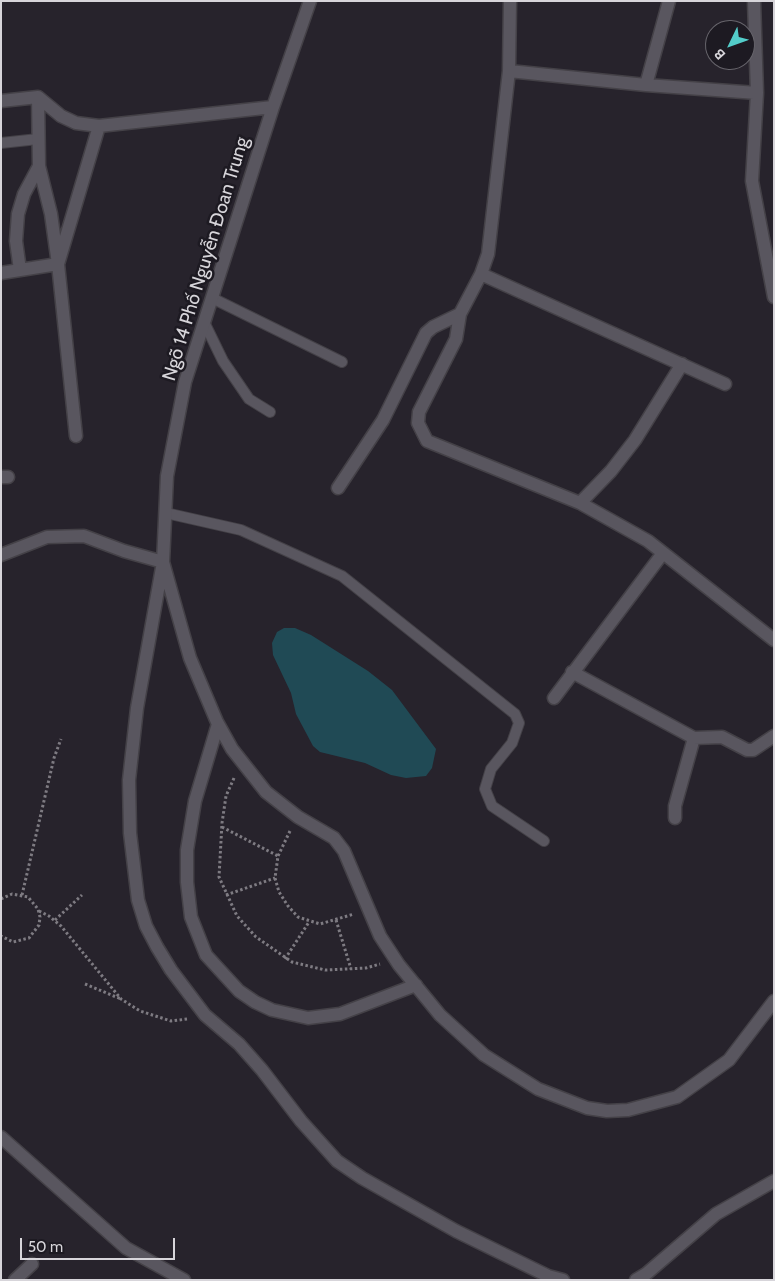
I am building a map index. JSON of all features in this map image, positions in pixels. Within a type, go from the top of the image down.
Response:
[{"type":"street","name":"Ngõ 14 Phố Nguyễn Đoan Trung","points":[[163,562],[167,476],[185,382],[273,106],[310,1]]},
{"type":"street","points":[[510,1],[509,71],[494,216],[488,254],[481,274],[460,314],[456,339],[419,412],[418,423],[427,441],[580,503],[648,541],[774,640]]},
{"type":"street","points":[[646,85],[669,1]]},
{"type":"street","points":[[754,1],[757,93],[752,181],[774,297]]},
{"type":"street","points":[[509,71],[646,85],[757,93]]},
{"type":"street","points":[[1,101],[38,97],[61,116],[76,123],[99,126],[273,106]]},
{"type":"street","points":[[38,97],[39,166],[51,214],[58,264],[76,436]]},
{"type":"street","points":[[58,264],[99,126]]},
{"type":"street","points":[[20,270],[16,242],[18,214],[24,194],[39,166]]},
{"type":"street","points":[[1,273],[58,264]]},
{"type":"street","points":[[481,274],[725,384]]},
{"type":"street","points":[[338,488],[383,420],[426,333],[433,327],[460,314]]},
{"type":"street","points":[[580,503],[611,472],[636,440],[682,364]]},
{"type":"street","points":[[1,555],[47,537],[84,536],[124,551],[163,562]]},
{"type":"street","points":[[554,698],[663,553]]},
{"type":"street","points":[[163,562],[190,658],[218,724],[241,762],[266,792],[298,817],[334,838],[344,851],[380,936],[394,958],[440,1015],[484,1055],[538,1089],[587,1108],[607,1111],[628,1110],[677,1097],[698,1084],[729,1060],[774,1001]]},
{"type":"street","points":[[163,562],[137,708],[129,780],[130,833],[138,900],[146,926],[171,970],[205,1015],[239,1044],[301,1121],[337,1161],[362,1178],[456,1231],[548,1276],[563,1280]]},
{"type":"street","points":[[572,672],[694,738],[722,737],[746,750],[753,750],[774,736]]},
{"type":"street","points":[[218,724],[195,801],[188,850],[187,882],[191,917],[206,955],[239,991],[255,1002],[272,1010],[308,1018],[340,1014],[416,985]]},
{"type":"street","points":[[675,818],[675,806],[694,738]]},
{"type":"street","points":[[1,1137],[126,1248],[184,1280]]},
{"type":"street","points":[[636,1280],[646,1274],[716,1214],[774,1181]]},
{"type":"street","points":[[15,1280],[32,1264]]},
{"type":"lane","points":[[1,143],[38,139]]},
{"type":"lane","points":[[212,298],[342,362]]},
{"type":"lane","points":[[204,322],[223,360],[249,400],[270,412]]},
{"type":"lane","points":[[166,513],[241,530],[342,576],[515,714],[519,722],[512,743],[491,769],[485,789],[492,806],[544,841]]},
{"type":"path","points":[[22,895],[54,758],[61,739]]},
{"type":"path","points":[[241,762],[226,796],[219,877],[237,916],[246,928],[286,959],[308,967],[326,970],[366,968],[394,958]]},
{"type":"path","points":[[298,817],[278,856],[275,878],[279,892],[288,906],[298,917],[320,924],[368,909]]},
{"type":"path","points":[[222,828],[278,856]]},
{"type":"path","points":[[226,895],[275,878]]},
{"type":"path","points":[[1,899],[12,894],[22,895],[34,902],[39,911],[39,925],[29,938],[14,942],[1,936]]},
{"type":"path","points":[[55,920],[82,895]]},
{"type":"path","points":[[39,911],[55,920],[121,999]]},
{"type":"path","points":[[336,920],[351,969]]},
{"type":"path","points":[[286,959],[309,922]]},
{"type":"path","points":[[85,984],[121,999],[140,1011],[171,1021],[205,1015]]},
{"type":"water","points":[[284,628],[295,628],[311,635],[368,671],[392,690],[436,749],[432,768],[426,776],[406,778],[391,775],[365,763],[320,752],[313,746],[296,714],[291,693],[273,655],[272,643],[277,632]]}]
